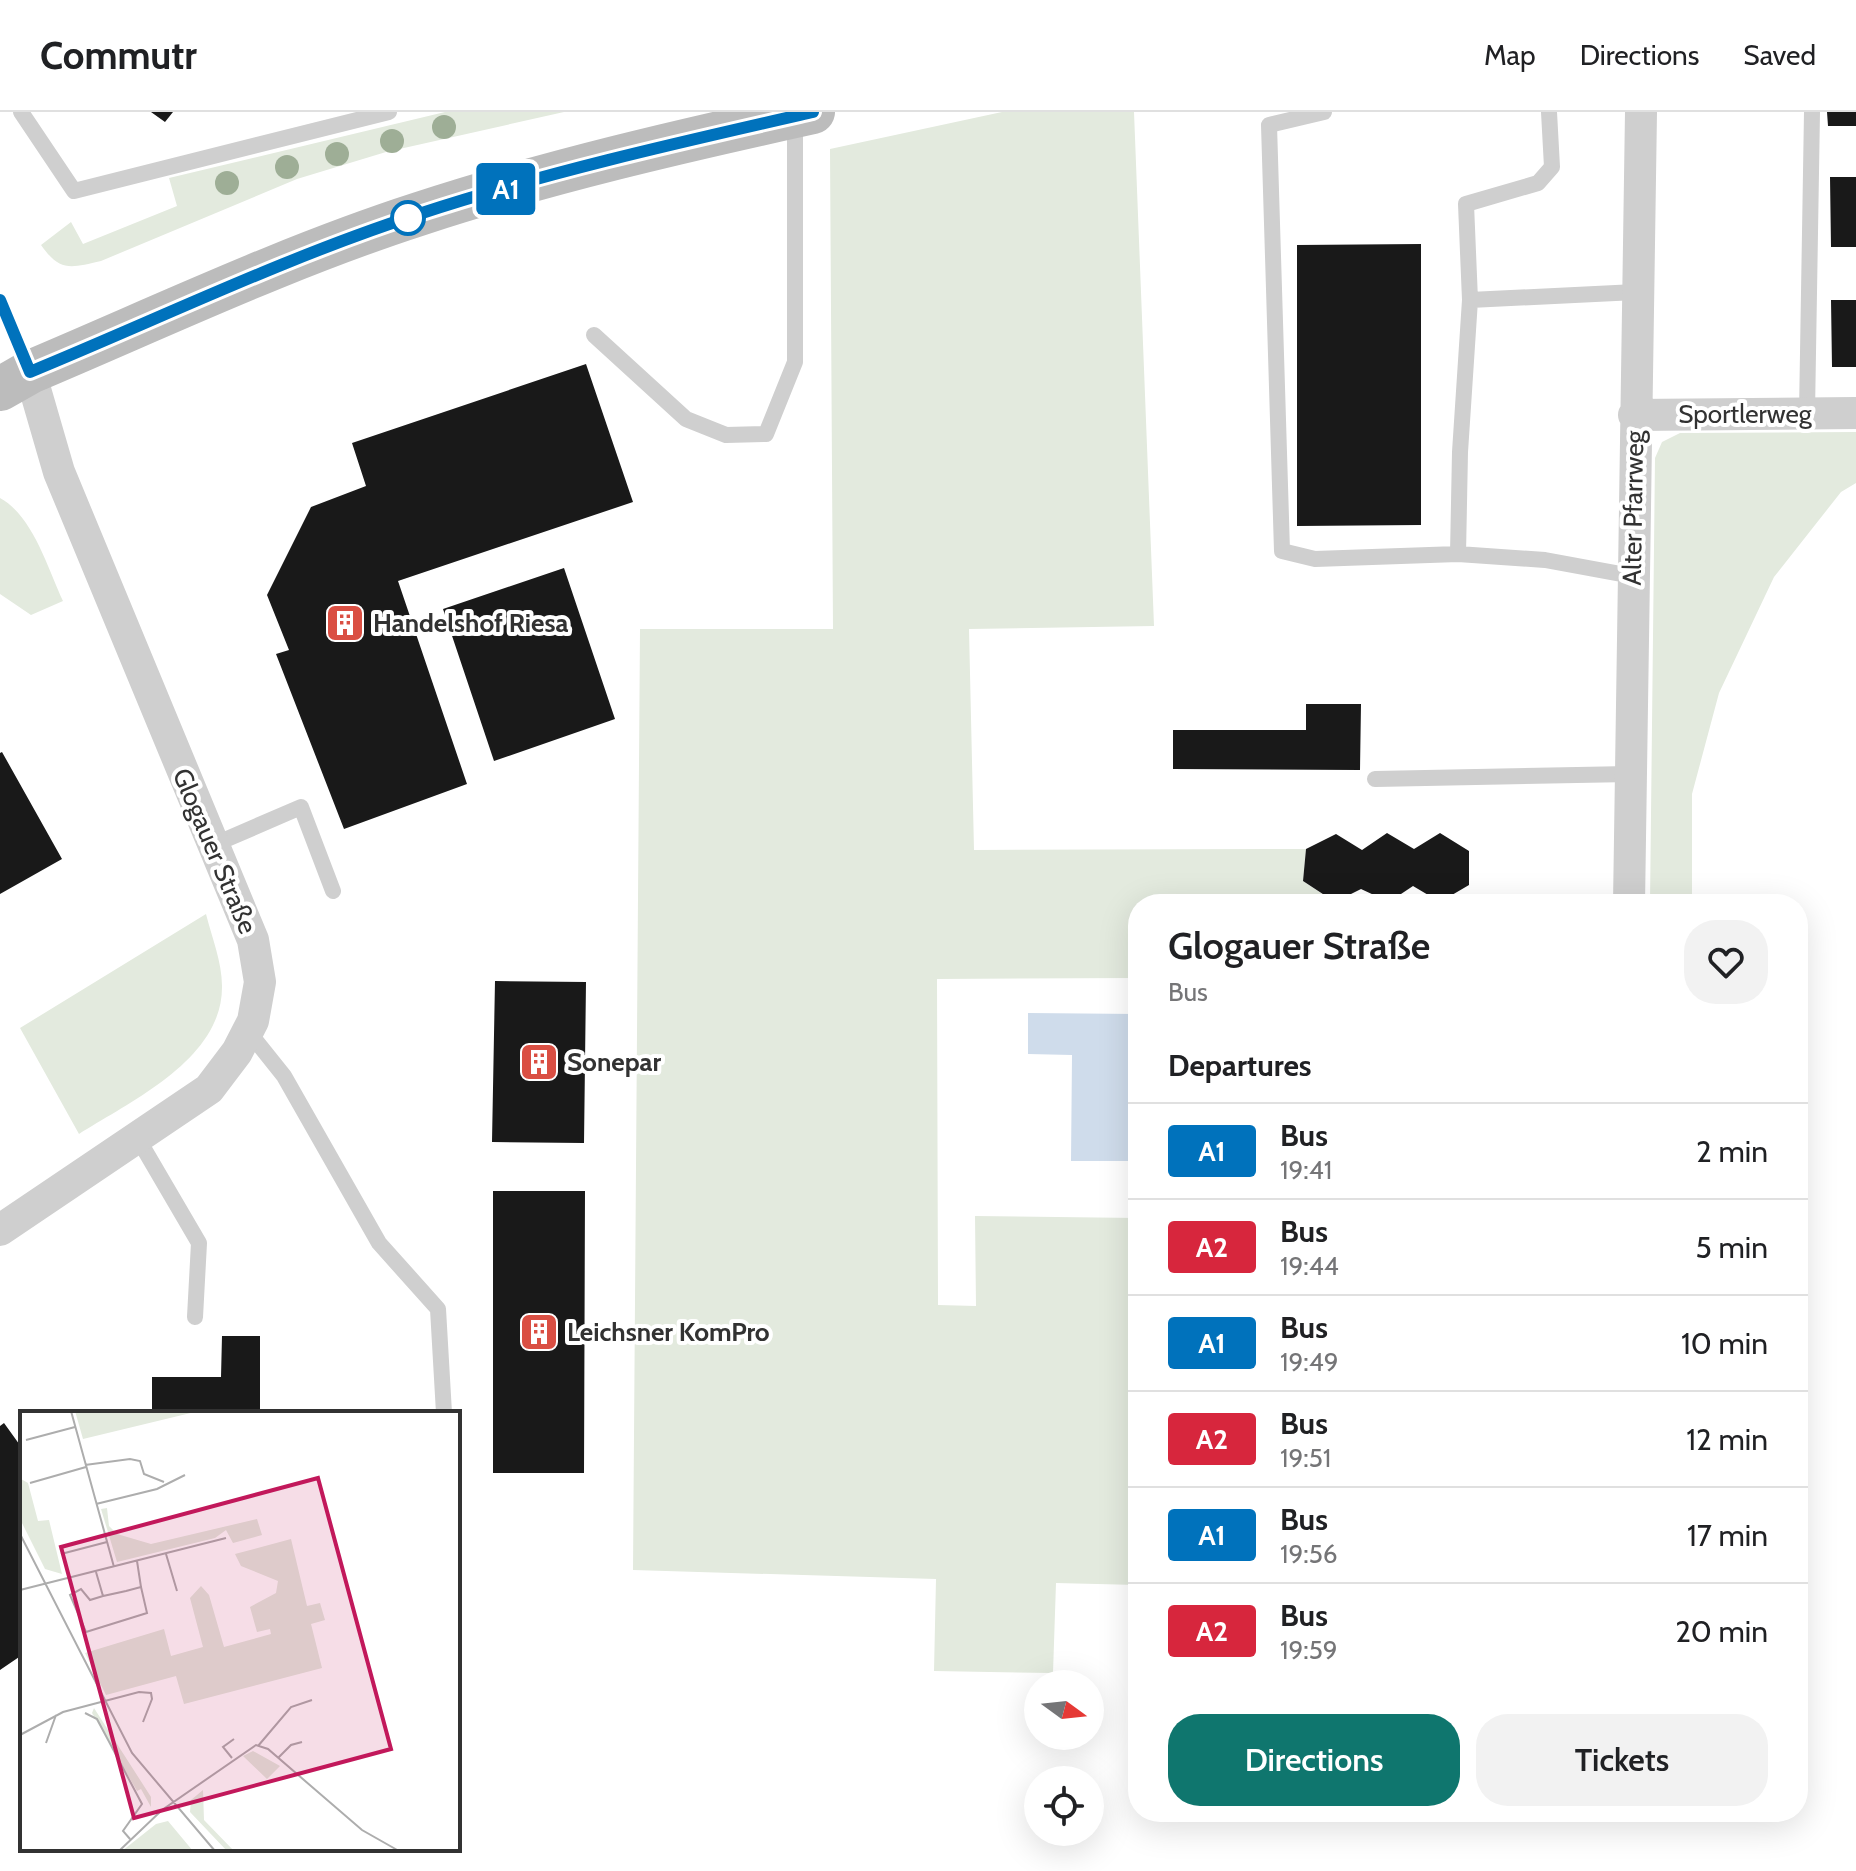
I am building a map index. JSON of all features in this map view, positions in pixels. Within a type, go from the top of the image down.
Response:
[{"type":"street","name":"Alter Pfarrweg","points":[[1629,894],[1641,112]]},
{"type":"street","points":[[15,381],[279,267],[418,214],[616,158],[801,113]]},
{"type":"street","name":"Glogauer Straße","points":[[0,1230],[209,1089],[237,1052],[253,1021],[260,982],[253,940],[59,472],[15,381]]},
{"type":"street","name":"Sportlerweg","points":[[1634,415],[1856,413]]},
{"type":"lane","points":[[21,112],[74,191],[389,112]]},
{"type":"lane","points":[[1324,112],[1269,125],[1282,551],[1315,559],[1387,559],[1458,554],[1545,560],[1632,576]]},
{"type":"lane","points":[[1458,554],[1460,452],[1470,300],[1466,204],[1538,183],[1552,167],[1549,112]]},
{"type":"lane","points":[[1807,413],[1812,112]]},
{"type":"lane","points":[[594,335],[686,419],[726,435],[766,434],[795,362],[801,113]]},
{"type":"lane","points":[[1470,300],[1636,292]]},
{"type":"lane","points":[[0,300],[15,381]]},
{"type":"lane","points":[[1375,779],[1630,774]]},
{"type":"lane","points":[[213,845],[301,807],[333,891]]},
{"type":"lane","points":[[248,1031],[284,1076],[379,1243],[438,1309],[444,1411]]},
{"type":"lane","points":[[137,1137],[199,1243],[195,1317]]},
{"type":"shaded area","points":[[445,112],[564,112],[386,152],[297,179],[101,261],[66,266],[54,260],[41,245],[71,222],[83,244],[177,206],[169,178]]},
{"type":"shaded area","points":[[1002,112],[1134,112],[1154,626],[969,629],[974,850],[1306,849],[1303,881],[1322,894],[1128,894],[1128,978],[937,979],[938,1305],[976,1306],[975,1216],[1128,1218],[1128,1585],[1056,1583],[1053,1670],[934,1671],[936,1579],[633,1570],[640,629],[833,629],[830,149]]},
{"type":"shaded area","points":[[1856,432],[1856,483],[1841,492],[1774,577],[1719,693],[1692,794],[1692,894],[1650,894],[1655,458],[1662,442],[1680,433]]},
{"type":"shaded area","points":[[0,498],[12,506],[30,530],[63,601],[31,615],[0,594]]},
{"type":"shaded area","points":[[206,914],[222,977],[218,1012],[207,1035],[191,1056],[170,1075],[79,1134],[20,1028]]},
{"type":"water","points":[[1028,1013],[1128,1014],[1128,1161],[1071,1161],[1072,1055],[1028,1054]]},
{"type":"building","points":[[151,112],[173,112],[165,122]]},
{"type":"building","points":[[1827,112],[1856,112],[1856,126],[1828,126]]},
{"type":"building","points":[[1830,177],[1856,177],[1856,247],[1831,247]]},
{"type":"building","points":[[1421,244],[1421,525],[1297,526],[1297,245]]},
{"type":"building","points":[[1831,300],[1856,300],[1856,367],[1832,367]]},
{"type":"building","name":"Handelshof Riesa","points":[[586,364],[633,502],[398,581],[467,784],[344,829],[276,654],[289,650],[267,595],[311,507],[366,486],[352,443]]},
{"type":"building","points":[[564,568],[615,719],[494,761],[443,609]]},
{"type":"building","points":[[1306,704],[1361,704],[1360,770],[1173,769],[1173,730],[1306,730]]},
{"type":"building","points":[[0,753],[62,859],[0,894]]},
{"type":"building","points":[[1387,833],[1414,849],[1440,833],[1469,851],[1469,885],[1454,894],[1426,894],[1413,886],[1401,894],[1372,894],[1361,889],[1351,894],[1323,894],[1303,881],[1306,849],[1336,834],[1362,850]]},
{"type":"building","name":"Sonepar","points":[[495,981],[586,982],[584,1143],[492,1142]]},
{"type":"building","name":"Leichsner KomPro","points":[[493,1191],[585,1191],[584,1473],[493,1473]]},
{"type":"building","points":[[222,1336],[260,1336],[260,1411],[152,1411],[152,1377],[221,1377]]},
{"type":"building","points":[[4,1423],[20,1445],[20,1656],[0,1670],[0,1426]]},
{"type":"bus line","name":"A1","points":[[0,300],[30,372],[279,267],[418,214],[616,158],[813,112]]},
{"type":"place","name":"Handelshof Riesa","points":[[345,623]]},
{"type":"place","name":"Sonepar","points":[[539,1062]]},
{"type":"place","name":"Leichsner KomPro","points":[[539,1332]]}]
